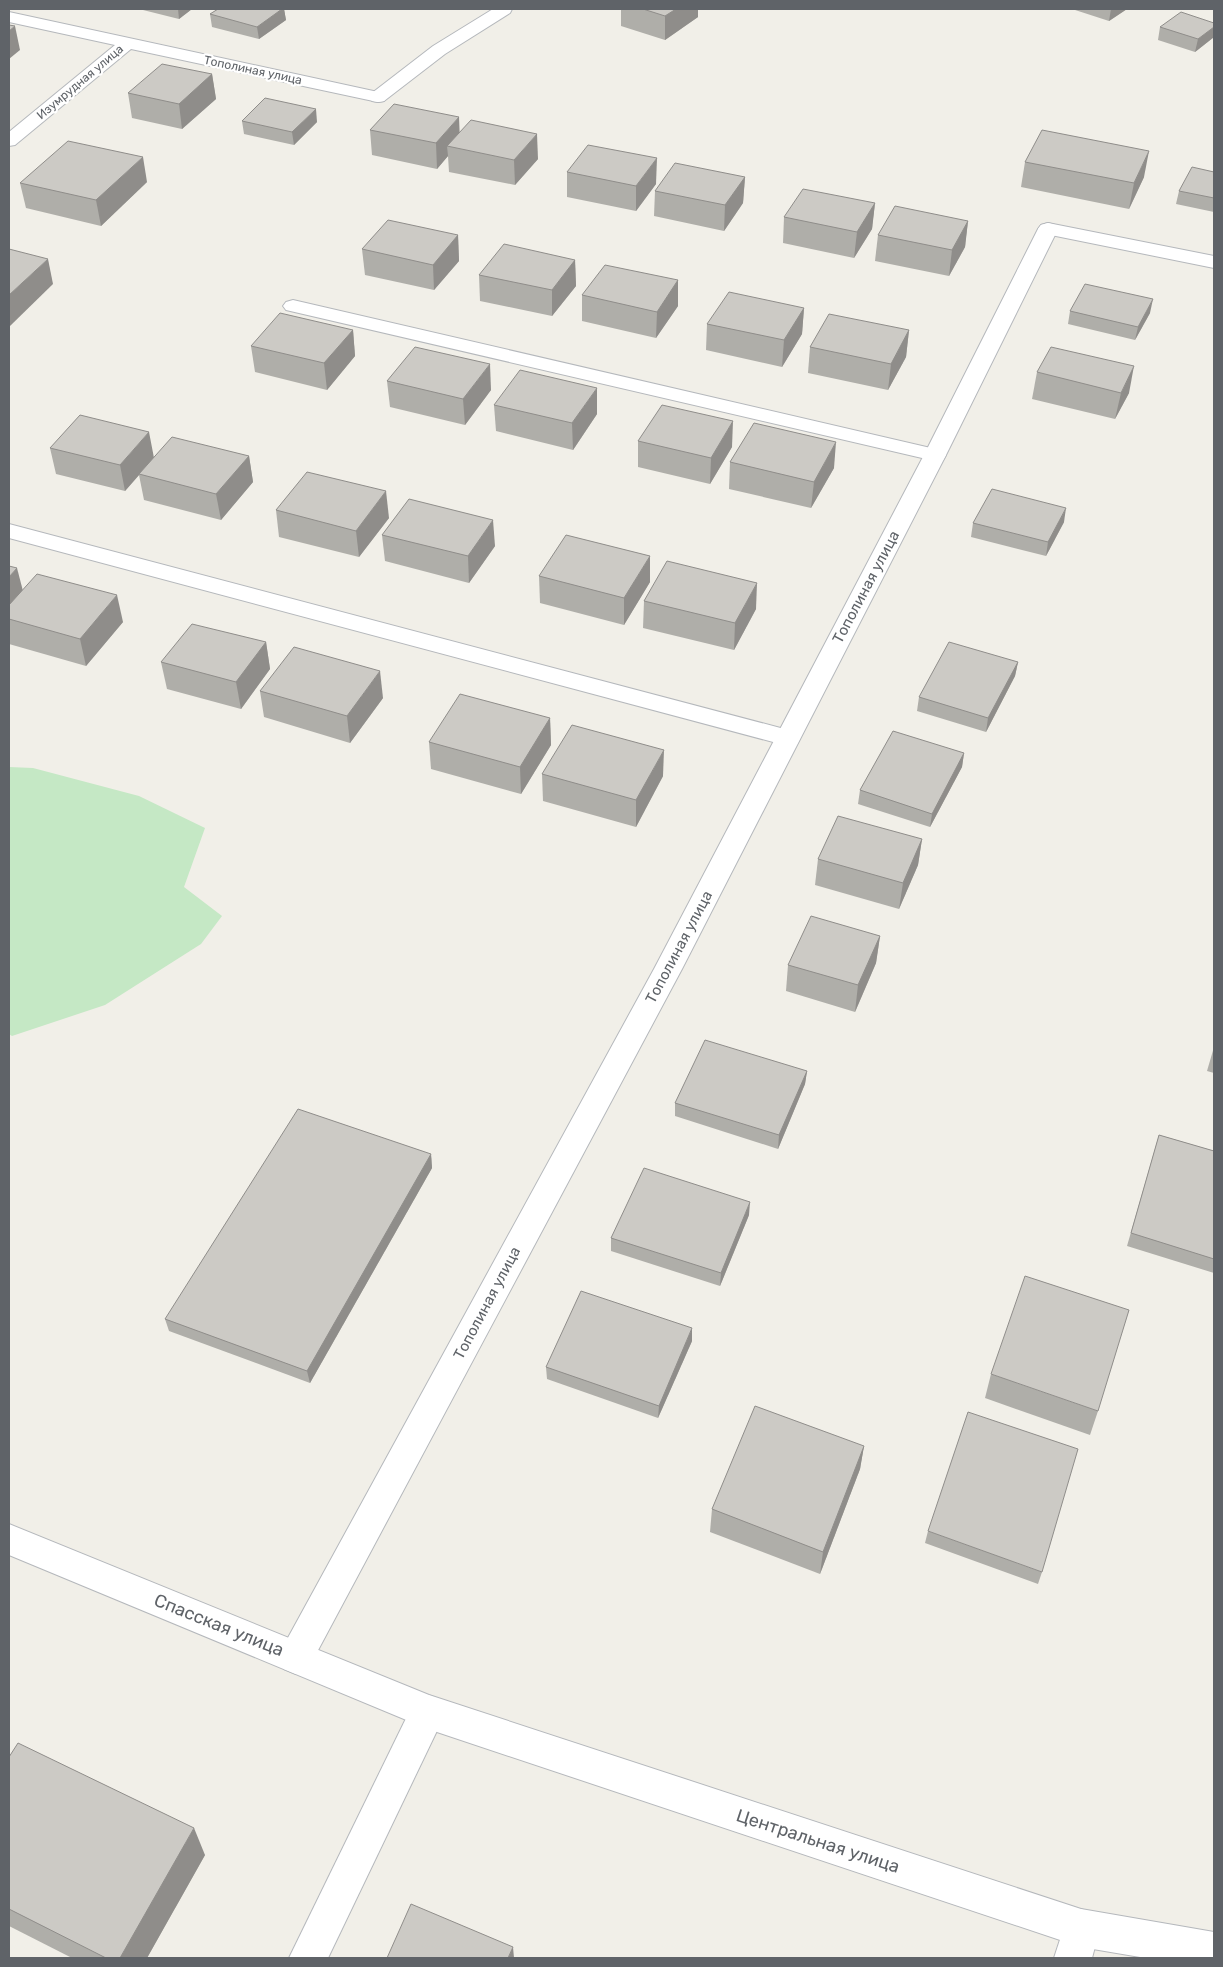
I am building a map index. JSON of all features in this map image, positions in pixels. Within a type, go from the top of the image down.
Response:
[{"type":"street","name":"Тополиная улица","points":[[128,43],[378,97],[438,50],[504,9]]},
{"type":"street","name":"Изумрудная улица","points":[[9,16],[128,43]]},
{"type":"street","name":"Изумрудная улица","points":[[9,141],[128,43]]},
{"type":"street","name":"Тополиная улица","points":[[296,1657],[668,969],[935,455],[1048,229],[1214,262]]},
{"type":"street","points":[[293,306],[935,455]]},
{"type":"street","points":[[9,531],[788,738]]},
{"type":"street","name":"Спасская улица","points":[[9,1540],[428,1712]]},
{"type":"street","points":[[308,1958],[428,1712]]},
{"type":"street","name":"Центральная улица","points":[[428,1712],[1077,1943],[1214,1951]]},
{"type":"green space","points":[[9,767],[33,768],[139,796],[205,828],[184,887],[222,916],[201,944],[105,1005],[12,1036],[9,1034]]},
{"type":"building","points":[[218,9],[282,9],[257,27],[210,14]]},
{"type":"building","points":[[643,9],[676,9],[665,16]]},
{"type":"building","points":[[1181,12],[1214,23],[1214,27],[1198,39],[1160,27]]},
{"type":"building","points":[[9,25],[15,26],[9,31]]},
{"type":"building","points":[[162,64],[212,74],[179,104],[128,93]]},
{"type":"building","points":[[265,98],[316,109],[292,132],[242,121]]},
{"type":"building","points":[[394,104],[459,117],[436,143],[370,130]]},
{"type":"building","points":[[471,120],[537,134],[514,160],[447,146]]},
{"type":"building","points":[[1042,130],[1149,151],[1134,183],[1025,162]]},
{"type":"building","points":[[68,141],[143,157],[96,200],[20,183]]},
{"type":"building","points":[[588,145],[657,158],[636,186],[567,172]]},
{"type":"building","points":[[675,163],[745,177],[725,205],[655,191]]},
{"type":"building","points":[[1192,167],[1214,172],[1214,198],[1179,191]]},
{"type":"building","points":[[803,189],[875,203],[857,232],[784,217]]},
{"type":"building","points":[[895,206],[968,221],[952,250],[878,235]]},
{"type":"building","points":[[388,220],[458,235],[433,265],[362,249]]},
{"type":"building","points":[[504,244],[575,260],[552,290],[479,275]]},
{"type":"building","points":[[9,249],[48,259],[9,295]]},
{"type":"building","points":[[605,265],[678,280],[657,312],[582,295]]},
{"type":"building","points":[[1085,284],[1153,299],[1138,327],[1070,311]]},
{"type":"building","points":[[729,292],[804,308],[784,340],[707,324]]},
{"type":"building","points":[[280,313],[353,330],[324,363],[251,346]]},
{"type":"building","points":[[829,314],[909,330],[891,364],[810,347]]},
{"type":"building","points":[[415,347],[490,364],[463,399],[387,381]]},
{"type":"building","points":[[1051,347],[1134,366],[1121,393],[1037,372]]},
{"type":"building","points":[[520,370],[597,388],[572,423],[494,405]]},
{"type":"building","points":[[662,405],[733,421],[711,458],[638,441]]},
{"type":"building","points":[[80,415],[149,432],[120,465],[50,448]]},
{"type":"building","points":[[754,423],[836,442],[814,482],[730,462]]},
{"type":"building","points":[[172,437],[249,456],[216,494],[139,474]]},
{"type":"building","points":[[307,472],[386,491],[356,531],[276,510]]},
{"type":"building","points":[[992,489],[1066,508],[1048,542],[973,523]]},
{"type":"building","points":[[409,499],[493,520],[468,556],[382,535]]},
{"type":"building","points":[[566,535],[650,556],[624,598],[539,576]]},
{"type":"building","points":[[667,561],[757,583],[735,623],[644,601]]},
{"type":"building","points":[[9,566],[17,568],[9,577]]},
{"type":"building","points":[[37,574],[117,595],[80,639],[9,619],[9,605]]},
{"type":"building","points":[[192,624],[266,642],[236,682],[161,662]]},
{"type":"building","points":[[949,642],[1018,662],[988,718],[919,697]]},
{"type":"building","points":[[294,647],[380,671],[347,716],[260,691]]},
{"type":"building","points":[[460,694],[550,718],[520,767],[429,742]]},
{"type":"building","points":[[572,725],[664,750],[636,800],[542,774]]},
{"type":"building","points":[[893,731],[964,753],[932,814],[860,790]]},
{"type":"building","points":[[838,816],[922,839],[903,883],[818,859]]},
{"type":"building","points":[[811,916],[880,936],[858,985],[788,965]]},
{"type":"building","points":[[705,1040],[807,1071],[779,1135],[675,1103]]},
{"type":"building","points":[[298,1109],[431,1154],[307,1371],[165,1319]]},
{"type":"building","points":[[1159,1135],[1214,1151],[1214,1259],[1131,1233]]},
{"type":"building","points":[[644,1168],[750,1202],[721,1273],[611,1238]]},
{"type":"building","points":[[1025,1276],[1129,1310],[1098,1411],[991,1374]]},
{"type":"building","points":[[581,1291],[692,1328],[659,1406],[546,1367]]},
{"type":"building","points":[[755,1406],[864,1446],[823,1552],[712,1509]]},
{"type":"building","points":[[968,1412],[1078,1449],[1042,1572],[928,1531]]},
{"type":"building","points":[[18,1743],[194,1828],[120,1958],[106,1958],[9,1909],[9,1757]]},
{"type":"building","points":[[411,1904],[513,1947],[508,1958],[387,1958]]}]
